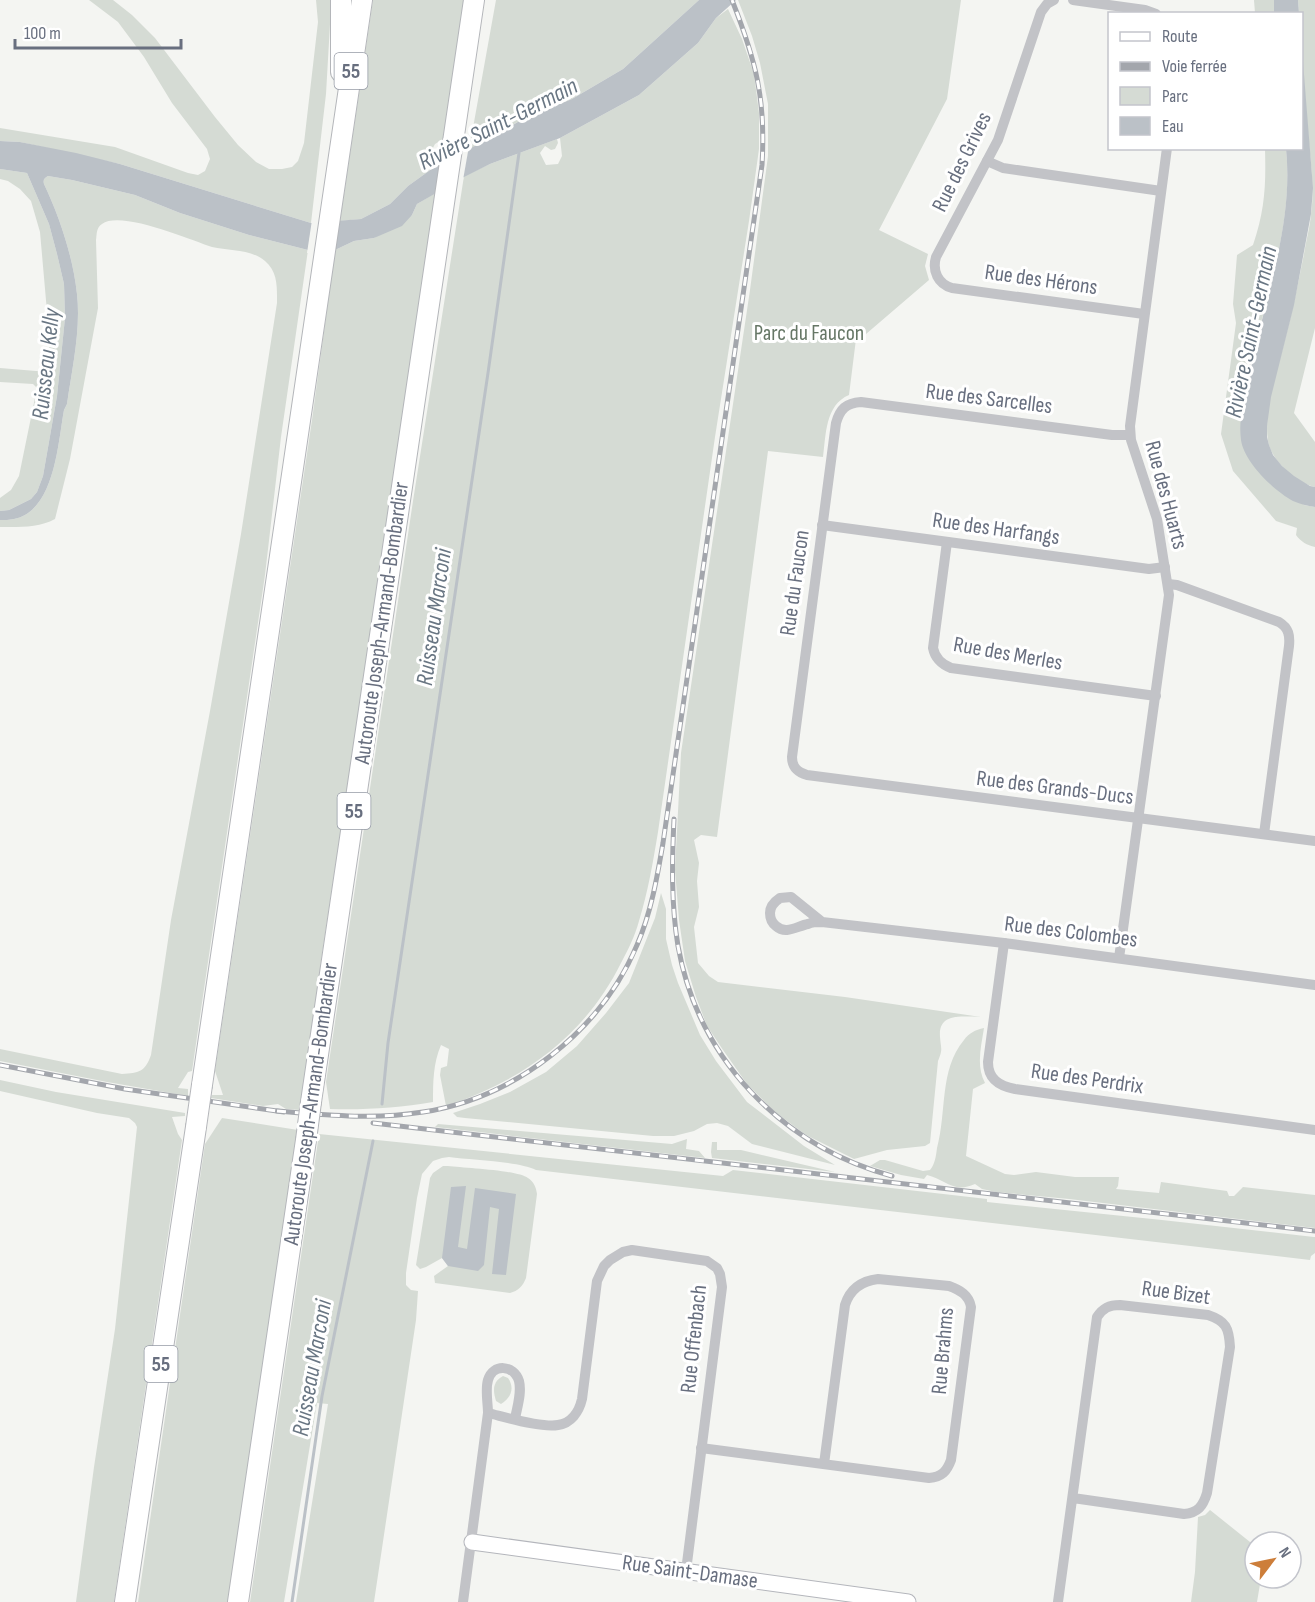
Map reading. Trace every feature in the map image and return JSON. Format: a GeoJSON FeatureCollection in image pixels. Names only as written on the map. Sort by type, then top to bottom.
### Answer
{"type":"FeatureCollection","features":[{"type":"Feature","properties":{"kind":"highway"},"geometry":{"type":"LineString","coordinates":[[340,142],[341,0]]}},
{"type":"Feature","properties":{"kind":"highway","name":"55"},"geometry":{"type":"LineString","coordinates":[[125,1602],[362,0]]}},
{"type":"Feature","properties":{"kind":"highway","name":"Autoroute Joseph-Armand-Bombardier"},"geometry":{"type":"LineString","coordinates":[[238,1602],[474,0]]}},
{"type":"Feature","properties":{"kind":"highway"},"geometry":{"type":"LineString","coordinates":[[466,55],[482,0]]}},
{"type":"Feature","properties":{"kind":"street","name":"Rue des Grives"},"geometry":{"type":"LineString","coordinates":[[937,277],[934,268],[936,257],[998,140],[1041,12],[1047,4],[1054,0]]}},
{"type":"Feature","properties":{"kind":"street"},"geometry":{"type":"LineString","coordinates":[[1073,0],[1151,12]]}},
{"type":"Feature","properties":{"kind":"street","name":"Rue des Huarts"},"geometry":{"type":"LineString","coordinates":[[1119,958],[1169,595],[1157,519],[1130,435],[1167,150]]}},
{"type":"Feature","properties":{"kind":"street"},"geometry":{"type":"LineString","coordinates":[[987,161],[1003,168],[1161,191]]}},
{"type":"Feature","properties":{"kind":"street","name":"Rue des Hérons"},"geometry":{"type":"LineString","coordinates":[[937,277],[943,284],[952,288],[1144,314]]}},
{"type":"Feature","properties":{"kind":"street","name":"Rue des Sarcelles"},"geometry":{"type":"LineString","coordinates":[[843,407],[861,402],[1112,435],[1130,435]]}},
{"type":"Feature","properties":{"kind":"street","name":"Rue du Faucon"},"geometry":{"type":"LineString","coordinates":[[794,766],[792,756],[822,525],[836,423],[843,407]]}},
{"type":"Feature","properties":{"kind":"street","name":"Rue des Harfangs"},"geometry":{"type":"LineString","coordinates":[[822,525],[1149,569],[1165,567]]}},
{"type":"Feature","properties":{"kind":"street","name":"Rue des Merles"},"geometry":{"type":"LineString","coordinates":[[947,542],[933,648],[936,657],[943,664],[951,668],[1156,696]]}},
{"type":"Feature","properties":{"kind":"street"},"geometry":{"type":"LineString","coordinates":[[1168,584],[1177,585],[1279,622],[1289,633],[1264,834]]}},
{"type":"Feature","properties":{"kind":"street","name":"Rue des Grands-Ducs"},"geometry":{"type":"LineString","coordinates":[[794,766],[797,771],[807,775],[1315,841]]}},
{"type":"Feature","properties":{"kind":"street","name":"Rue des Colombes"},"geometry":{"type":"LineString","coordinates":[[822,922],[791,897],[775,901],[770,912],[772,922],[780,929],[786,930],[822,922],[1004,943],[1315,985]]}},
{"type":"Feature","properties":{"kind":"street","name":"Rue des Perdrix"},"geometry":{"type":"LineString","coordinates":[[1004,943],[988,1062],[989,1073],[996,1082],[1008,1088],[1315,1130]]}},
{"type":"Feature","properties":{"kind":"street","name":"Rue Offenbach"},"geometry":{"type":"LineString","coordinates":[[488,1413],[554,1426],[566,1422],[576,1413],[582,1400],[597,1281],[604,1266],[610,1260],[623,1252],[632,1251],[700,1258],[717,1268],[722,1287],[686,1571]]}},
{"type":"Feature","properties":{"kind":"street","name":"Rue Brahms"},"geometry":{"type":"LineString","coordinates":[[702,1448],[929,1478],[944,1474],[951,1460],[971,1307],[970,1301],[958,1289],[949,1286],[878,1279],[869,1280],[853,1289],[845,1305],[824,1464]]}},
{"type":"Feature","properties":{"kind":"street","name":"Rue Bizet"},"geometry":{"type":"LineString","coordinates":[[1058,1602],[1096,1322],[1100,1312],[1107,1307],[1120,1305],[1208,1315],[1225,1324],[1230,1347],[1207,1493],[1199,1510],[1190,1514],[1177,1514],[1073,1498]]}},
{"type":"Feature","properties":{"kind":"street"},"geometry":{"type":"LineString","coordinates":[[463,1602],[488,1413],[487,1383],[491,1372],[497,1368],[506,1368],[516,1375],[519,1385],[515,1419]]}},
{"type":"Feature","properties":{"kind":"street","name":"Rue Saint-Damase"},"geometry":{"type":"LineString","coordinates":[[472,1542],[908,1602]]}},
{"type":"Feature","properties":{"kind":"green space"},"geometry":{"type":"Polygon","coordinates":[[[89,0],[113,0],[132,15],[155,38],[238,145],[256,162],[269,169],[282,169],[292,167],[298,161],[304,143],[318,22],[316,0],[333,0],[326,94],[311,223],[120,164],[20,142],[0,141],[0,128],[115,147],[188,173],[198,175],[205,171],[210,159],[207,149],[172,103],[144,57],[118,22],[89,0]]]}},
{"type":"Feature","properties":{"kind":"green space"},"geometry":{"type":"Polygon","coordinates":[[[373,0],[464,0],[445,138],[435,144],[427,159],[433,168],[408,186],[390,204],[361,219],[340,221],[373,0]]]}},
{"type":"Feature","properties":{"kind":"green space"},"geometry":{"type":"Polygon","coordinates":[[[496,0],[699,0],[623,69],[572,99],[523,119],[469,150],[496,0]]]}},
{"type":"Feature","properties":{"kind":"green space","name":"Parc du Faucon"},"geometry":{"type":"Polygon","coordinates":[[[738,0],[961,0],[947,99],[879,230],[928,254],[925,266],[929,280],[859,340],[856,339],[849,395],[835,406],[831,413],[826,430],[823,457],[768,451],[717,837],[701,835],[694,840],[699,863],[697,881],[699,907],[694,927],[698,963],[709,976],[718,982],[845,997],[981,1017],[953,1018],[943,1023],[940,1029],[941,1051],[930,1143],[925,1146],[887,1150],[854,1159],[806,1135],[775,1112],[747,1084],[707,1026],[685,961],[679,920],[675,870],[681,753],[768,156],[768,104],[760,63],[738,0]]]}},
{"type":"Feature","properties":{"kind":"green space"},"geometry":{"type":"Polygon","coordinates":[[[1254,0],[1274,0],[1274,12],[1255,12],[1254,0]]]}},
{"type":"Feature","properties":{"kind":"green space"},"geometry":{"type":"Polygon","coordinates":[[[1298,0],[1315,0],[1315,328],[1294,413],[1315,442],[1315,487],[1300,481],[1279,463],[1270,448],[1267,429],[1272,392],[1290,321],[1312,204],[1312,173],[1304,73],[1303,12],[1299,12],[1298,0]]]}},
{"type":"Feature","properties":{"kind":"green space"},"geometry":{"type":"Polygon","coordinates":[[[728,9],[742,39],[754,74],[759,113],[759,149],[658,832],[648,888],[635,932],[606,989],[589,1013],[570,1034],[525,1069],[474,1096],[446,1106],[440,1075],[441,1068],[447,1066],[449,1049],[441,1045],[433,1080],[433,1102],[382,1108],[330,1109],[326,1082],[464,176],[557,139],[555,149],[551,150],[545,146],[540,153],[546,165],[558,164],[562,156],[560,138],[639,95],[698,43],[716,18],[728,9]]]}},
{"type":"Feature","properties":{"kind":"green space"},"geometry":{"type":"Polygon","coordinates":[[[1265,150],[1286,150],[1287,198],[1284,222],[1251,363],[1241,427],[1304,505],[1315,507],[1315,547],[1304,543],[1296,535],[1297,528],[1276,521],[1233,471],[1221,434],[1236,323],[1233,304],[1237,255],[1253,245],[1264,197],[1265,150]]]}},
{"type":"Feature","properties":{"kind":"green space"},"geometry":{"type":"Polygon","coordinates":[[[0,169],[27,173],[49,224],[57,254],[64,284],[65,318],[57,396],[43,476],[37,492],[31,499],[9,510],[0,511],[0,498],[11,490],[19,476],[37,388],[33,384],[0,382],[0,368],[47,371],[50,367],[40,232],[31,201],[20,189],[0,179],[0,169]]]}},
{"type":"Feature","properties":{"kind":"green space"},"geometry":{"type":"Polygon","coordinates":[[[48,176],[135,195],[180,213],[249,235],[308,250],[281,437],[265,575],[192,1071],[188,1072],[178,1088],[188,1089],[188,1096],[0,1061],[0,1049],[122,1074],[141,1070],[151,1055],[171,920],[241,534],[277,303],[276,280],[269,265],[253,254],[212,247],[139,223],[111,221],[102,224],[97,231],[96,240],[98,308],[70,459],[55,519],[36,525],[0,527],[0,520],[14,519],[28,513],[38,503],[46,489],[52,474],[67,404],[75,349],[78,308],[75,280],[65,238],[44,184],[44,179],[48,176]]]}},
{"type":"Feature","properties":{"kind":"green space"},"geometry":{"type":"Polygon","coordinates":[[[437,192],[321,961],[307,1079],[300,1110],[286,1109],[278,1104],[263,1106],[211,1098],[212,1095],[223,1095],[215,1071],[312,420],[335,250],[354,241],[374,238],[412,215],[417,204],[437,192]]]}},
{"type":"Feature","properties":{"kind":"green space"},"geometry":{"type":"Polygon","coordinates":[[[661,893],[666,909],[666,939],[672,965],[700,1035],[716,1061],[747,1102],[804,1146],[835,1165],[752,1144],[728,1126],[717,1123],[707,1124],[694,1131],[674,1136],[653,1136],[465,1118],[457,1117],[453,1113],[510,1092],[546,1072],[577,1046],[629,983],[655,918],[661,893]]]}},
{"type":"Feature","properties":{"kind":"green space"},"geometry":{"type":"Polygon","coordinates":[[[984,1028],[980,1063],[985,1083],[973,1089],[966,1156],[1005,1174],[1036,1172],[1075,1177],[1119,1177],[1116,1189],[1159,1193],[1161,1182],[1227,1191],[1229,1196],[1234,1196],[1243,1187],[1315,1195],[1315,1228],[996,1192],[982,1189],[975,1184],[955,1187],[927,1175],[924,1179],[870,1166],[880,1160],[885,1160],[923,1171],[930,1170],[936,1157],[951,1064],[966,1038],[972,1032],[984,1028]]]}},
{"type":"Feature","properties":{"kind":"green space"},"geometry":{"type":"Polygon","coordinates":[[[0,1080],[56,1092],[185,1113],[185,1116],[172,1117],[182,1140],[114,1602],[76,1602],[115,1329],[137,1127],[129,1118],[0,1091],[0,1080]]]}},
{"type":"Feature","properties":{"kind":"green space"},"geometry":{"type":"Polygon","coordinates":[[[222,1118],[298,1130],[229,1602],[138,1602],[205,1144],[222,1118]]]}},
{"type":"Feature","properties":{"kind":"green space"},"geometry":{"type":"Polygon","coordinates":[[[438,1124],[672,1144],[687,1139],[686,1149],[699,1151],[705,1158],[435,1127],[438,1124]]]}},
{"type":"Feature","properties":{"kind":"green space"},"geometry":{"type":"Polygon","coordinates":[[[319,1134],[723,1176],[733,1170],[987,1199],[987,1202],[1315,1237],[1315,1253],[1310,1260],[536,1170],[494,1161],[442,1158],[433,1161],[422,1174],[417,1198],[406,1273],[406,1285],[411,1290],[418,1291],[416,1320],[374,1602],[296,1602],[328,1404],[317,1403],[284,1602],[250,1602],[319,1134]]]}},
{"type":"Feature","properties":{"kind":"green space"},"geometry":{"type":"Polygon","coordinates":[[[712,1142],[717,1142],[717,1150],[741,1150],[835,1172],[712,1158],[712,1142]]]}},
{"type":"Feature","properties":{"kind":"green space"},"geometry":{"type":"Polygon","coordinates":[[[443,1166],[513,1173],[532,1181],[537,1194],[526,1278],[522,1286],[515,1291],[510,1293],[435,1283],[434,1276],[448,1266],[442,1258],[420,1269],[416,1265],[430,1178],[443,1166]]]}},
{"type":"Feature","properties":{"kind":"green space"},"geometry":{"type":"Polygon","coordinates":[[[503,1376],[508,1378],[511,1389],[507,1399],[501,1404],[496,1401],[494,1390],[495,1384],[503,1376]]]}},
{"type":"Feature","properties":{"kind":"green space"},"geometry":{"type":"Polygon","coordinates":[[[1210,1510],[1243,1536],[1243,1590],[1259,1590],[1257,1602],[1191,1602],[1198,1517],[1210,1510]]]}},
{"type":"Feature","properties":{"kind":"water"},"geometry":{"type":"Polygon","coordinates":[[[699,0],[736,0],[716,18],[698,43],[639,95],[560,138],[490,164],[464,177],[417,204],[412,215],[402,226],[374,238],[354,241],[335,250],[308,250],[249,235],[180,213],[135,195],[48,176],[44,184],[65,238],[75,280],[78,321],[75,349],[67,404],[52,473],[46,489],[38,503],[28,513],[14,519],[0,520],[0,511],[9,510],[31,499],[37,492],[43,476],[57,396],[65,318],[64,284],[49,224],[27,173],[0,169],[0,141],[20,142],[120,164],[311,223],[361,219],[390,204],[408,186],[433,168],[523,119],[572,99],[623,69],[699,0]]]}},
{"type":"Feature","properties":{"kind":"water"},"geometry":{"type":"Polygon","coordinates":[[[1274,0],[1298,0],[1299,12],[1274,12],[1274,0]]]}},
{"type":"Feature","properties":{"kind":"water"},"geometry":{"type":"Polygon","coordinates":[[[1303,62],[1313,188],[1311,214],[1294,305],[1271,397],[1267,437],[1273,455],[1282,466],[1294,476],[1315,487],[1315,507],[1293,501],[1261,475],[1243,449],[1240,432],[1244,398],[1282,234],[1287,177],[1286,150],[1303,150],[1303,62]]]}},
{"type":"Feature","properties":{"kind":"water"},"geometry":{"type":"Polygon","coordinates":[[[466,1186],[458,1247],[467,1249],[475,1188],[516,1194],[506,1275],[492,1274],[499,1209],[490,1207],[484,1265],[478,1271],[448,1266],[442,1258],[451,1187],[466,1186]]]}},
{"type":"Feature","properties":{"kind":"pier"},"geometry":{"type":"Polygon","coordinates":[[[469,146],[463,180],[436,196],[441,161],[469,146]]]}},
{"type":"Feature","properties":{"kind":"pier"},"geometry":{"type":"Polygon","coordinates":[[[340,218],[335,253],[307,253],[312,220],[340,218]]]}},
{"type":"Feature","properties":{"kind":"waterway","name":"Ruisseau Marconi"},"geometry":{"type":"LineString","coordinates":[[382,1104],[388,1043],[519,153]]}},
{"type":"Feature","properties":{"kind":"waterway","name":"Ruisseau Marconi"},"geometry":{"type":"LineString","coordinates":[[292,1602],[322,1396],[373,1141]]}},
{"type":"Feature","properties":{"kind":"railway"},"geometry":{"type":"LineString","coordinates":[[277,1111],[386,1116],[423,1112],[457,1104],[490,1092],[522,1076],[551,1056],[578,1032],[621,976],[642,933],[650,908],[663,843],[762,165],[763,141],[758,81],[732,0]]}},
{"type":"Feature","properties":{"kind":"railway"},"geometry":{"type":"LineString","coordinates":[[674,819],[674,914],[678,946],[688,987],[704,1025],[725,1061],[751,1092],[781,1120],[815,1143],[852,1162],[892,1176]]}},
{"type":"Feature","properties":{"kind":"railway"},"geometry":{"type":"LineString","coordinates":[[0,1065],[125,1089],[284,1112]]}},
{"type":"Feature","properties":{"kind":"railway"},"geometry":{"type":"LineString","coordinates":[[373,1123],[1315,1231]]}},
{"type":"Feature","properties":{"kind":"water label","name":"Rivière Saint-Germain"},"geometry":{"type":"Point","coordinates":[498,124]}},
{"type":"Feature","properties":{"kind":"water label","name":"Rivière Saint-Germain"},"geometry":{"type":"Point","coordinates":[1251,332]}},
{"type":"Feature","properties":{"kind":"water label","name":"Ruisseau Kelly"},"geometry":{"type":"Point","coordinates":[46,364]}}]}
